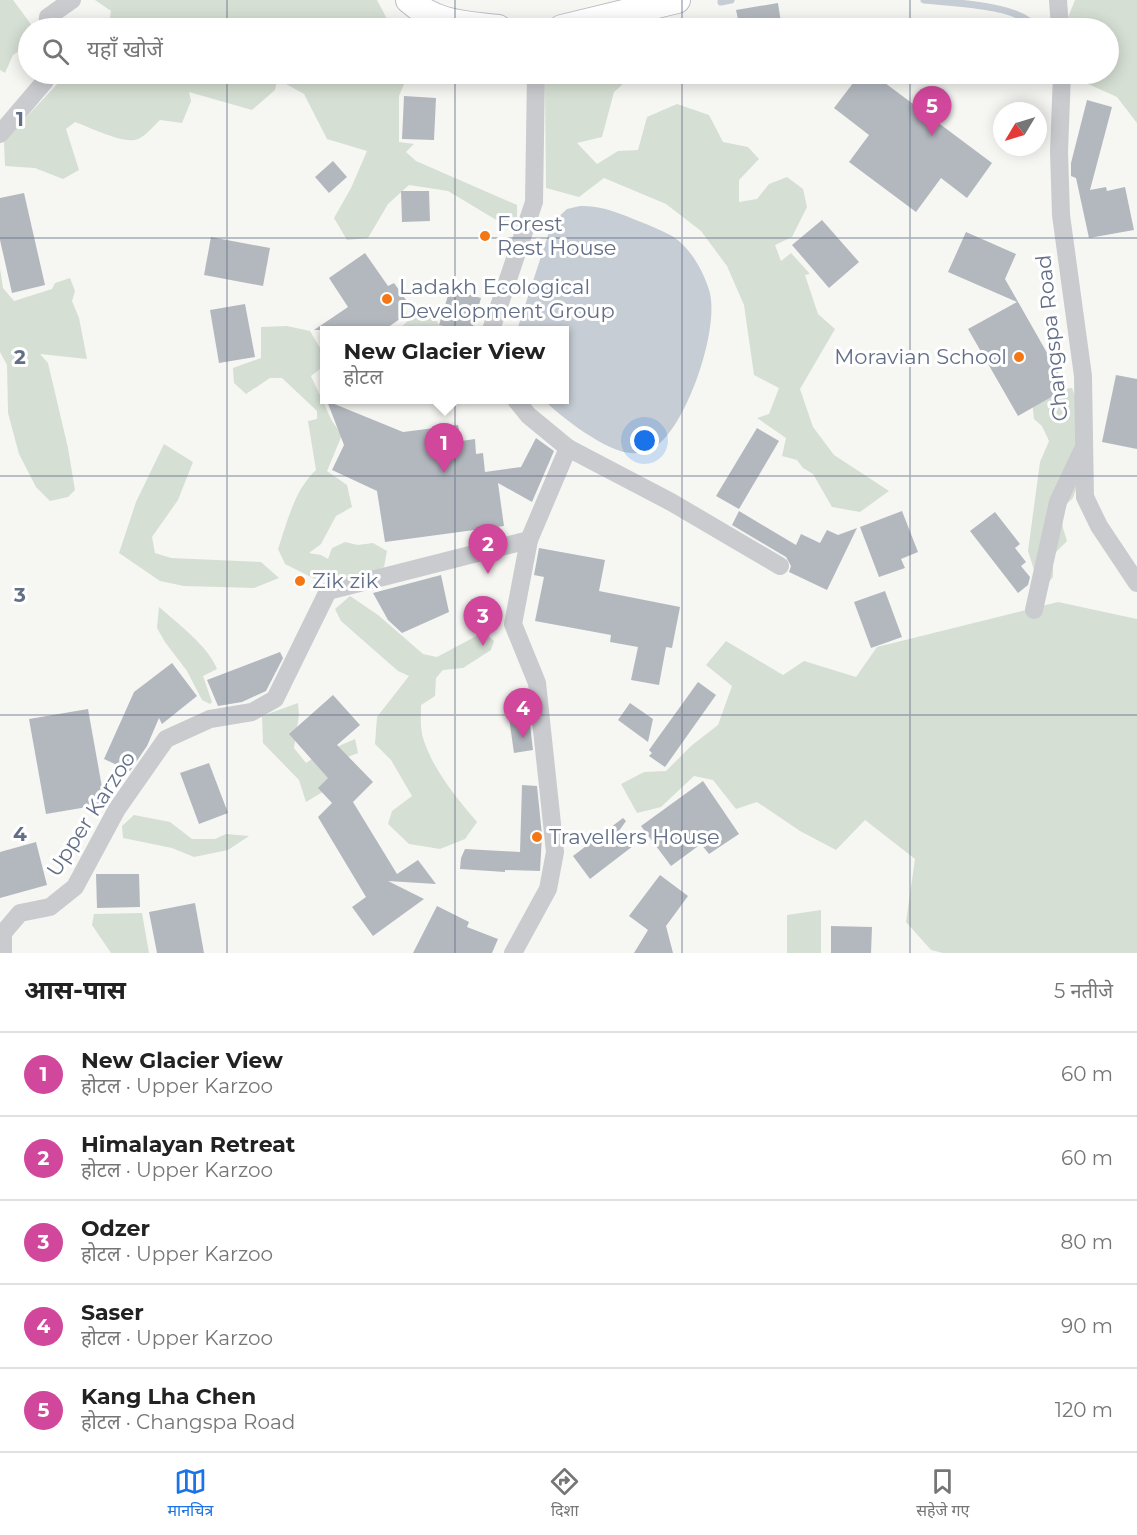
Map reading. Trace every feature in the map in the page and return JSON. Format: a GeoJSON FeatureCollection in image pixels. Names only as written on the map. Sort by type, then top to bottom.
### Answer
{"type":"FeatureCollection","features":[{"type":"Feature","properties":{"kind":"main road"},"geometry":{"type":"LineString","coordinates":[[409,0],[422,11],[438,18]]}},
{"type":"Feature","properties":{"kind":"main road"},"geometry":{"type":"LineString","coordinates":[[603,18],[677,0]]}},
{"type":"Feature","properties":{"kind":"street"},"geometry":{"type":"LineString","coordinates":[[48,18],[72,0]]}},
{"type":"Feature","properties":{"kind":"street"},"geometry":{"type":"LineString","coordinates":[[1058,0],[1059,18]]}},
{"type":"Feature","properties":{"kind":"street"},"geometry":{"type":"LineString","coordinates":[[0,134],[42,84]]}},
{"type":"Feature","properties":{"kind":"street"},"geometry":{"type":"LineString","coordinates":[[491,326],[534,202],[536,84]]}},
{"type":"Feature","properties":{"kind":"street","name":"Changspa Road"},"geometry":{"type":"LineString","coordinates":[[1062,84],[1059,152],[1061,215],[1083,375],[1085,498],[1099,526],[1137,584]]}},
{"type":"Feature","properties":{"kind":"street"},"geometry":{"type":"LineString","coordinates":[[520,404],[528,415],[568,448],[671,502],[780,566]]}},
{"type":"Feature","properties":{"kind":"street"},"geometry":{"type":"LineString","coordinates":[[1034,610],[1058,502],[1085,445]]}},
{"type":"Feature","properties":{"kind":"street"},"geometry":{"type":"LineString","coordinates":[[513,953],[548,889],[555,852],[537,683],[513,624],[529,540],[568,448]]}},
{"type":"Feature","properties":{"kind":"street","name":"Upper Karzoo"},"geometry":{"type":"LineString","coordinates":[[3,953],[3,933],[20,913],[50,907],[75,887],[117,809],[166,739],[210,719],[252,712],[275,699],[328,591],[529,540]]}},
{"type":"Feature","properties":{"kind":"shaded area"},"geometry":{"type":"Polygon","coordinates":[[[0,0],[13,0],[26,18],[18,18],[18,52],[13,55],[5,73],[0,70],[0,0]]]}},
{"type":"Feature","properties":{"kind":"shaded area"},"geometry":{"type":"Polygon","coordinates":[[[95,0],[377,0],[386,18],[110,18],[111,11],[95,0]]]}},
{"type":"Feature","properties":{"kind":"shaded area"},"geometry":{"type":"Polygon","coordinates":[[[1075,0],[1137,0],[1137,123],[1117,97],[1088,84],[1119,84],[1119,18],[1068,18],[1075,0]]]}},
{"type":"Feature","properties":{"kind":"shaded area"},"geometry":{"type":"Polygon","coordinates":[[[57,84],[276,84],[275,90],[252,110],[189,92],[191,101],[182,123],[160,120],[138,139],[116,138],[75,122],[66,129],[79,170],[63,179],[35,168],[5,166],[4,141],[57,84]]]}},
{"type":"Feature","properties":{"kind":"shaded area"},"geometry":{"type":"Polygon","coordinates":[[[286,84],[404,84],[399,96],[399,142],[414,144],[406,152],[416,161],[517,205],[517,218],[508,227],[448,191],[409,185],[388,204],[368,238],[347,240],[334,218],[351,188],[367,151],[327,139],[304,94],[286,84]]]}},
{"type":"Feature","properties":{"kind":"shaded area"},"geometry":{"type":"Polygon","coordinates":[[[545,85],[622,85],[614,92],[602,137],[577,143],[597,164],[618,151],[638,150],[647,117],[677,104],[709,115],[723,142],[748,147],[759,159],[739,180],[739,202],[757,199],[769,184],[787,177],[803,189],[807,207],[792,237],[775,245],[781,261],[791,253],[810,274],[805,275],[818,314],[835,329],[800,389],[813,427],[834,455],[889,491],[860,512],[832,507],[813,474],[803,468],[797,460],[782,456],[786,438],[757,418],[769,414],[779,388],[754,375],[744,305],[727,266],[701,231],[666,204],[604,178],[579,197],[546,188],[545,85]]]}},
{"type":"Feature","properties":{"kind":"shaded area"},"geometry":{"type":"Polygon","coordinates":[[[580,206],[604,209],[670,235],[683,245],[694,259],[709,290],[710,327],[706,350],[689,398],[666,437],[654,448],[644,452],[627,453],[614,449],[574,425],[548,404],[569,404],[569,326],[518,326],[552,223],[567,209],[580,206]]]}},
{"type":"Feature","properties":{"kind":"shaded area"},"geometry":{"type":"Polygon","coordinates":[[[0,268],[3,288],[14,301],[52,289],[55,283],[70,278],[75,291],[72,301],[79,318],[87,359],[40,354],[48,363],[68,448],[75,490],[68,497],[50,501],[36,487],[19,454],[8,413],[7,365],[0,352],[0,268]]]}},
{"type":"Feature","properties":{"kind":"shaded area"},"geometry":{"type":"Polygon","coordinates":[[[427,304],[441,326],[402,326],[427,304]]]}},
{"type":"Feature","properties":{"kind":"shaded area"},"geometry":{"type":"Polygon","coordinates":[[[287,326],[310,331],[320,348],[320,369],[311,376],[320,395],[320,404],[324,404],[342,435],[327,471],[347,485],[352,507],[336,516],[321,544],[309,553],[328,559],[332,548],[345,542],[358,545],[373,543],[387,551],[384,567],[371,573],[319,581],[285,564],[278,549],[288,517],[302,487],[316,470],[308,421],[317,419],[317,411],[282,378],[270,378],[246,394],[234,383],[233,368],[261,358],[261,327],[287,326]]]}},
{"type":"Feature","properties":{"kind":"shaded area"},"geometry":{"type":"Polygon","coordinates":[[[1072,388],[1081,412],[1083,469],[1073,498],[1061,509],[1067,541],[1053,555],[1053,577],[1048,583],[1035,573],[1028,551],[1040,462],[1049,441],[1042,426],[1034,419],[1032,401],[1061,389],[1072,388]]]}},
{"type":"Feature","properties":{"kind":"shaded area"},"geometry":{"type":"Polygon","coordinates":[[[164,444],[193,462],[178,500],[152,537],[155,553],[171,558],[261,562],[279,578],[254,588],[184,586],[160,581],[119,553],[136,502],[164,444]]]}},
{"type":"Feature","properties":{"kind":"shaded area"},"geometry":{"type":"Polygon","coordinates":[[[350,596],[378,615],[423,654],[437,657],[484,632],[494,641],[491,650],[463,668],[443,670],[436,678],[435,696],[421,705],[422,734],[427,750],[453,793],[477,822],[465,839],[440,849],[409,844],[388,824],[392,811],[412,796],[391,760],[375,744],[377,717],[409,676],[398,671],[341,621],[335,609],[350,596]]]}},
{"type":"Feature","properties":{"kind":"shaded area"},"geometry":{"type":"Polygon","coordinates":[[[1058,602],[1137,619],[1137,953],[943,953],[931,950],[906,922],[915,859],[865,820],[836,850],[800,831],[757,802],[736,809],[713,780],[694,776],[661,807],[637,813],[621,784],[644,772],[666,771],[691,746],[718,725],[732,686],[706,665],[726,641],[783,675],[804,661],[856,677],[877,647],[1058,602]]]}},
{"type":"Feature","properties":{"kind":"shaded area"},"geometry":{"type":"Polygon","coordinates":[[[159,607],[192,636],[213,661],[217,669],[203,676],[212,702],[210,704],[202,700],[187,671],[157,628],[159,607]]]}},
{"type":"Feature","properties":{"kind":"shaded area"},"geometry":{"type":"Polygon","coordinates":[[[298,703],[299,715],[294,748],[306,763],[318,755],[355,739],[358,753],[332,763],[334,785],[306,802],[299,780],[263,743],[262,716],[298,703]]]}},
{"type":"Feature","properties":{"kind":"shaded area"},"geometry":{"type":"Polygon","coordinates":[[[134,815],[170,822],[192,839],[215,839],[226,834],[249,836],[228,850],[194,857],[172,848],[123,838],[122,826],[134,815]]]}},
{"type":"Feature","properties":{"kind":"shaded area"},"geometry":{"type":"Polygon","coordinates":[[[821,910],[821,953],[787,953],[787,915],[821,910]]]}},
{"type":"Feature","properties":{"kind":"shaded area"},"geometry":{"type":"Polygon","coordinates":[[[142,913],[149,953],[111,953],[92,925],[94,914],[142,913]]]}},
{"type":"Feature","properties":{"kind":"building"},"geometry":{"type":"Polygon","coordinates":[[[778,3],[780,18],[738,18],[736,10],[778,3]]]}},
{"type":"Feature","properties":{"kind":"building"},"geometry":{"type":"Polygon","coordinates":[[[852,84],[886,84],[992,163],[967,198],[941,178],[916,212],[849,162],[869,135],[834,108],[852,84]]]}},
{"type":"Feature","properties":{"kind":"building"},"geometry":{"type":"Polygon","coordinates":[[[404,96],[436,98],[434,140],[402,139],[404,96]]]}},
{"type":"Feature","properties":{"kind":"building"},"geometry":{"type":"Polygon","coordinates":[[[1087,100],[1112,107],[1090,190],[1106,187],[1107,191],[1125,187],[1134,230],[1089,238],[1076,178],[1071,176],[1071,163],[1087,100]]]}},
{"type":"Feature","properties":{"kind":"building"},"geometry":{"type":"Polygon","coordinates":[[[333,161],[347,177],[329,193],[315,177],[333,161]]]}},
{"type":"Feature","properties":{"kind":"building"},"geometry":{"type":"Polygon","coordinates":[[[401,191],[429,191],[430,221],[402,222],[401,191]]]}},
{"type":"Feature","properties":{"kind":"building"},"geometry":{"type":"Polygon","coordinates":[[[24,193],[45,285],[12,293],[0,240],[0,198],[24,193]]]}},
{"type":"Feature","properties":{"kind":"building"},"geometry":{"type":"Polygon","coordinates":[[[822,220],[859,262],[829,288],[792,245],[822,220]]]}},
{"type":"Feature","properties":{"kind":"building"},"geometry":{"type":"Polygon","coordinates":[[[966,232],[1016,254],[1005,279],[1067,388],[1018,416],[968,329],[1017,302],[948,272],[966,232]]]}},
{"type":"Feature","properties":{"kind":"building"},"geometry":{"type":"Polygon","coordinates":[[[211,237],[270,248],[263,286],[204,275],[211,237]]]}},
{"type":"Feature","properties":{"kind":"building"},"geometry":{"type":"Polygon","coordinates":[[[365,253],[388,286],[394,283],[406,300],[400,304],[407,314],[390,326],[320,326],[320,330],[314,330],[348,307],[329,278],[365,253]]]}},
{"type":"Feature","properties":{"kind":"building"},"geometry":{"type":"Polygon","coordinates":[[[450,289],[481,298],[473,326],[439,325],[450,289]]]}},
{"type":"Feature","properties":{"kind":"building"},"geometry":{"type":"Polygon","coordinates":[[[245,304],[255,357],[219,363],[210,310],[245,304]]]}},
{"type":"Feature","properties":{"kind":"building"},"geometry":{"type":"Polygon","coordinates":[[[1116,375],[1137,379],[1137,449],[1102,442],[1116,375]]]}},
{"type":"Feature","properties":{"kind":"building"},"geometry":{"type":"Polygon","coordinates":[[[328,404],[334,404],[403,432],[458,425],[461,441],[475,439],[476,454],[483,453],[485,472],[521,467],[536,438],[554,451],[532,502],[498,483],[504,526],[385,542],[377,491],[332,470],[344,445],[328,404]]]}},
{"type":"Feature","properties":{"kind":"building"},"geometry":{"type":"Polygon","coordinates":[[[757,428],[779,441],[739,509],[716,496],[757,428]]]}},
{"type":"Feature","properties":{"kind":"building"},"geometry":{"type":"Polygon","coordinates":[[[739,511],[796,545],[801,534],[820,543],[827,530],[838,535],[857,528],[827,590],[789,572],[791,566],[786,557],[732,525],[739,511]]]}},
{"type":"Feature","properties":{"kind":"building"},"geometry":{"type":"Polygon","coordinates":[[[902,511],[918,552],[901,559],[905,568],[879,577],[860,527],[902,511]]]}},
{"type":"Feature","properties":{"kind":"building"},"geometry":{"type":"Polygon","coordinates":[[[995,512],[1020,544],[1015,548],[1026,562],[1021,566],[1030,577],[1028,585],[1018,593],[970,531],[995,512]]]}},
{"type":"Feature","properties":{"kind":"building"},"geometry":{"type":"Polygon","coordinates":[[[539,548],[605,560],[599,591],[680,607],[672,648],[666,647],[659,685],[631,680],[638,647],[610,642],[611,635],[535,621],[544,577],[534,575],[539,548]]]}},
{"type":"Feature","properties":{"kind":"building"},"geometry":{"type":"Polygon","coordinates":[[[441,575],[449,612],[402,633],[388,620],[373,593],[441,575]]]}},
{"type":"Feature","properties":{"kind":"building"},"geometry":{"type":"Polygon","coordinates":[[[885,591],[902,637],[871,648],[854,602],[885,591]]]}},
{"type":"Feature","properties":{"kind":"building"},"geometry":{"type":"Polygon","coordinates":[[[280,652],[283,658],[266,691],[242,702],[218,706],[207,680],[280,652]]]}},
{"type":"Feature","properties":{"kind":"building"},"geometry":{"type":"Polygon","coordinates":[[[172,663],[197,696],[162,724],[159,718],[147,746],[130,771],[104,759],[134,692],[172,663]]]}},
{"type":"Feature","properties":{"kind":"building"},"geometry":{"type":"Polygon","coordinates":[[[698,682],[716,695],[665,767],[649,756],[652,753],[649,750],[698,682]]]}},
{"type":"Feature","properties":{"kind":"building"},"geometry":{"type":"Polygon","coordinates":[[[333,695],[360,725],[337,745],[373,782],[353,802],[397,874],[418,860],[436,884],[388,881],[424,899],[373,936],[352,907],[366,897],[318,817],[332,803],[318,788],[328,778],[289,734],[333,695]]]}},
{"type":"Feature","properties":{"kind":"building"},"geometry":{"type":"Polygon","coordinates":[[[630,703],[653,719],[648,742],[618,720],[630,703]]]}},
{"type":"Feature","properties":{"kind":"building"},"geometry":{"type":"Polygon","coordinates":[[[528,708],[533,750],[514,753],[508,711],[528,708]]]}},
{"type":"Feature","properties":{"kind":"building"},"geometry":{"type":"Polygon","coordinates":[[[88,709],[105,804],[46,814],[29,719],[88,709]]]}},
{"type":"Feature","properties":{"kind":"building"},"geometry":{"type":"Polygon","coordinates":[[[209,763],[228,813],[199,824],[180,773],[209,763]]]}},
{"type":"Feature","properties":{"kind":"building"},"geometry":{"type":"Polygon","coordinates":[[[703,781],[739,834],[709,854],[701,844],[671,866],[641,826],[703,781]]]}},
{"type":"Feature","properties":{"kind":"building"},"geometry":{"type":"Polygon","coordinates":[[[522,785],[537,786],[542,835],[540,871],[505,870],[505,872],[460,869],[465,849],[520,852],[522,785]]]}},
{"type":"Feature","properties":{"kind":"building"},"geometry":{"type":"Polygon","coordinates":[[[623,818],[626,821],[609,845],[624,835],[633,846],[590,879],[573,856],[623,818]]]}},
{"type":"Feature","properties":{"kind":"building"},"geometry":{"type":"Polygon","coordinates":[[[36,842],[47,885],[0,898],[0,852],[36,842]]]}},
{"type":"Feature","properties":{"kind":"building"},"geometry":{"type":"Polygon","coordinates":[[[96,874],[139,874],[140,907],[97,908],[96,874]]]}},
{"type":"Feature","properties":{"kind":"building"},"geometry":{"type":"Polygon","coordinates":[[[660,875],[688,896],[666,926],[673,953],[634,953],[648,930],[629,916],[660,875]]]}},
{"type":"Feature","properties":{"kind":"building"},"geometry":{"type":"Polygon","coordinates":[[[195,903],[204,953],[157,953],[149,912],[195,903]]]}},
{"type":"Feature","properties":{"kind":"building"},"geometry":{"type":"Polygon","coordinates":[[[437,906],[469,922],[467,927],[498,939],[492,953],[413,953],[437,906]]]}},
{"type":"Feature","properties":{"kind":"building"},"geometry":{"type":"Polygon","coordinates":[[[831,926],[872,927],[871,953],[831,953],[831,926]]]}},
{"type":"Feature","properties":{"kind":"waterway"},"geometry":{"type":"LineString","coordinates":[[721,2],[731,0]]}},
{"type":"Feature","properties":{"kind":"waterway"},"geometry":{"type":"LineString","coordinates":[[924,0],[984,6],[1000,9],[1023,18]]}},
{"type":"Feature","properties":{"kind":"place","name":"Kang Lha Chen"},"geometry":{"type":"Point","coordinates":[932,136]}},
{"type":"Feature","properties":{"kind":"place","name":"Forest Rest House"},"geometry":{"type":"Point","coordinates":[485,236]}},
{"type":"Feature","properties":{"kind":"place","name":"Ladakh Ecological Development Group"},"geometry":{"type":"Point","coordinates":[387,299]}},
{"type":"Feature","properties":{"kind":"place","name":"Moravian School"},"geometry":{"type":"Point","coordinates":[1019,357]}},
{"type":"Feature","properties":{"kind":"place","name":"New Glacier View"},"geometry":{"type":"Point","coordinates":[444,473]}},
{"type":"Feature","properties":{"kind":"place","name":"Himalayan Retreat"},"geometry":{"type":"Point","coordinates":[488,574]}},
{"type":"Feature","properties":{"kind":"place","name":"Zik zik"},"geometry":{"type":"Point","coordinates":[300,581]}},
{"type":"Feature","properties":{"kind":"place","name":"Odzer"},"geometry":{"type":"Point","coordinates":[483,646]}},
{"type":"Feature","properties":{"kind":"place","name":"Saser"},"geometry":{"type":"Point","coordinates":[523,738]}},
{"type":"Feature","properties":{"kind":"place","name":"Travellers House"},"geometry":{"type":"Point","coordinates":[537,837]}}]}
